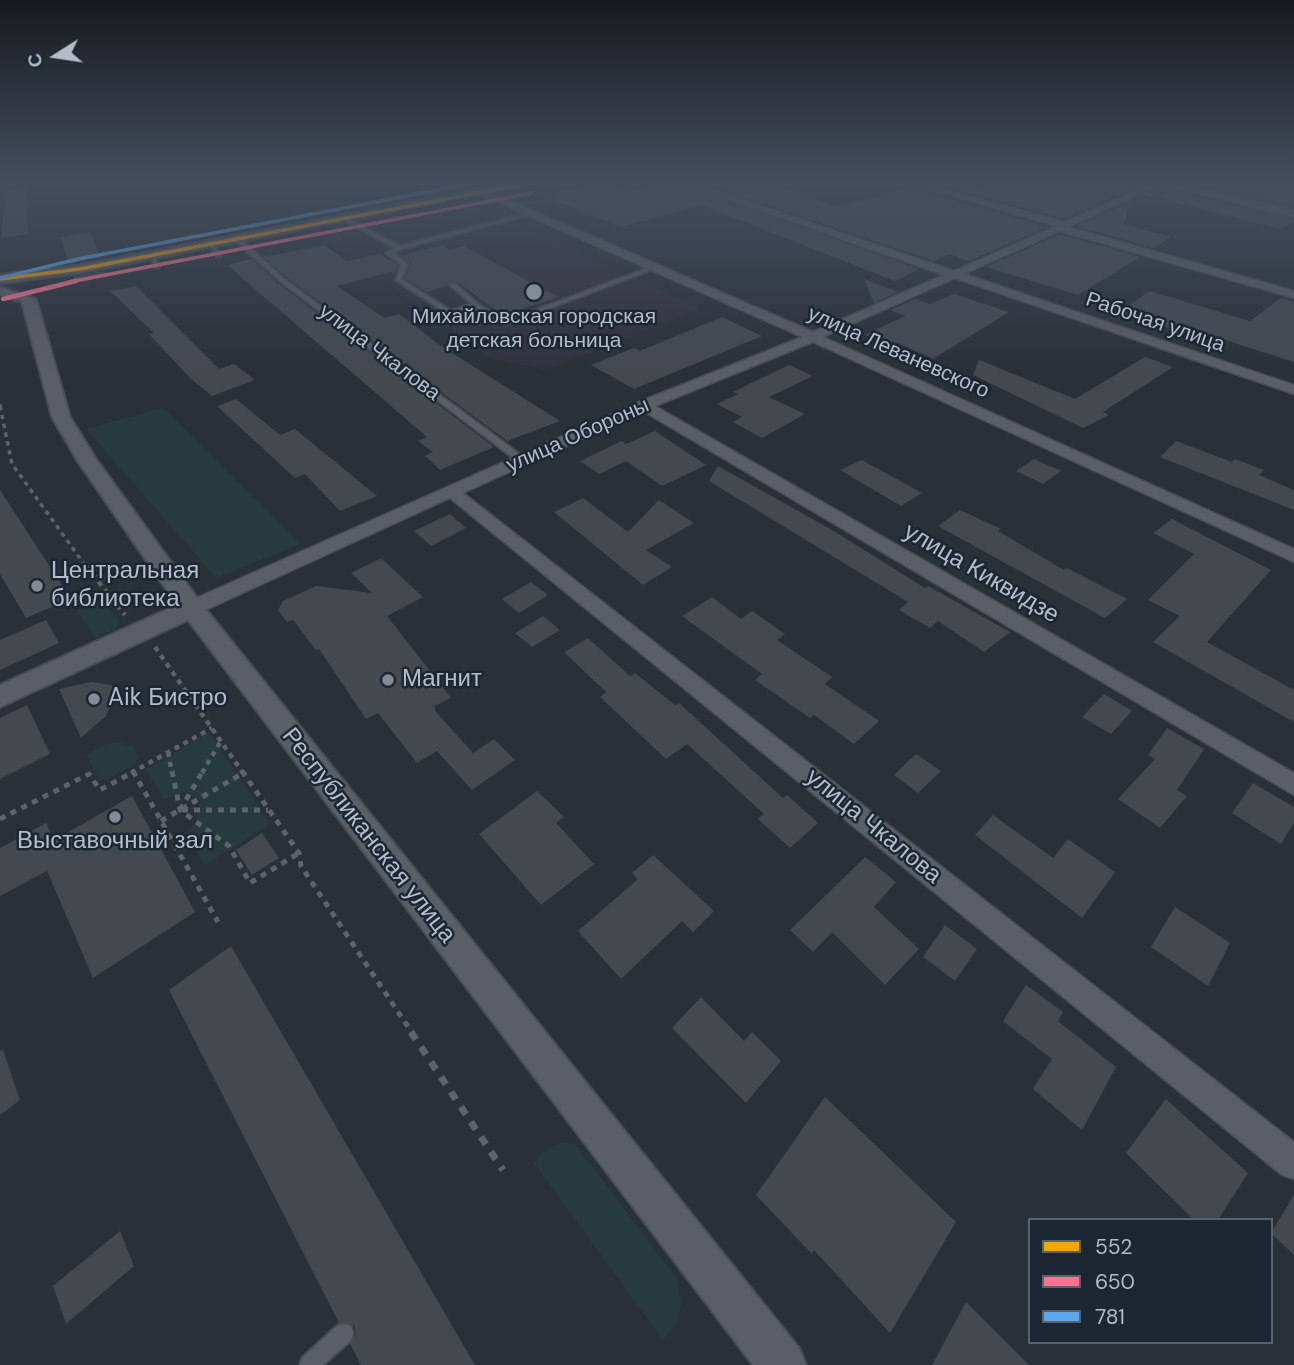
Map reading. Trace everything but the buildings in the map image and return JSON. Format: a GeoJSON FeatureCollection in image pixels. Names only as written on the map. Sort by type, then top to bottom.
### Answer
{"type":"FeatureCollection","features":[{"type":"Feature","properties":{"kind":"street"},"geometry":{"type":"LineString","coordinates":[[0,279],[154,261],[222,247]]}},
{"type":"Feature","properties":{"kind":"street","name":"улица Леваневского"},"geometry":{"type":"LineString","coordinates":[[604,247],[813,337],[1294,556]]}},
{"type":"Feature","properties":{"kind":"street","name":"Рабочая улица"},"geometry":{"type":"LineString","coordinates":[[873,247],[1294,390]]}},
{"type":"Feature","properties":{"kind":"street","name":"улица Обороны"},"geometry":{"type":"LineString","coordinates":[[0,697],[644,405],[813,337],[1017,247]]}},
{"type":"Feature","properties":{"kind":"street"},"geometry":{"type":"LineString","coordinates":[[1132,247],[1294,295]]}},
{"type":"Feature","properties":{"kind":"street"},"geometry":{"type":"LineString","coordinates":[[0,290],[80,269]]}},
{"type":"Feature","properties":{"kind":"street"},"geometry":{"type":"LineString","coordinates":[[0,290],[29,299],[37,289],[80,269]]}},
{"type":"Feature","properties":{"kind":"street","name":"Республиканская улица"},"geometry":{"type":"LineString","coordinates":[[29,299],[61,417],[86,460],[192,608],[782,1365]]}},
{"type":"Feature","properties":{"kind":"street","name":"улица Киквидзе"},"geometry":{"type":"LineString","coordinates":[[644,405],[1294,785]]}},
{"type":"Feature","properties":{"kind":"street","name":"улица Чкалова"},"geometry":{"type":"LineString","coordinates":[[452,492],[1294,1163]]}},
{"type":"Feature","properties":{"kind":"lane","name":"улица Чкалова"},"geometry":{"type":"LineString","coordinates":[[245,247],[282,280],[523,461]]}},
{"type":"Feature","properties":{"kind":"lane"},"geometry":{"type":"LineString","coordinates":[[404,247],[389,253],[405,264],[398,279],[450,313],[476,305]]}},
{"type":"Feature","properties":{"kind":"lane"},"geometry":{"type":"LineString","coordinates":[[453,285],[476,305],[505,323],[653,268]]}},
{"type":"Feature","properties":{"kind":"lane"},"geometry":{"type":"LineString","coordinates":[[309,1365],[344,1333]]}},
{"type":"Feature","properties":{"kind":"path"},"geometry":{"type":"LineString","coordinates":[[0,404],[12,464],[104,592],[156,648],[299,853],[301,866],[503,1170]]}},
{"type":"Feature","properties":{"kind":"path"},"geometry":{"type":"LineString","coordinates":[[0,819],[89,774],[100,790],[212,728]]}},
{"type":"Feature","properties":{"kind":"path"},"geometry":{"type":"LineString","coordinates":[[180,810],[221,741]]}},
{"type":"Feature","properties":{"kind":"path"},"geometry":{"type":"LineString","coordinates":[[168,752],[180,810],[229,846],[250,884],[299,853]]}},
{"type":"Feature","properties":{"kind":"path"},"geometry":{"type":"LineString","coordinates":[[134,771],[218,922]]}},
{"type":"Feature","properties":{"kind":"path"},"geometry":{"type":"LineString","coordinates":[[161,821],[243,773]]}},
{"type":"Feature","properties":{"kind":"path"},"geometry":{"type":"LineString","coordinates":[[180,810],[268,810]]}},
{"type":"Feature","properties":{"kind":"shaded area","name":"Михайловская городская детская больница"},"geometry":{"type":"Polygon","coordinates":[[[336,247],[567,247],[701,308],[547,370],[491,358],[336,247]]]}},
{"type":"Feature","properties":{"kind":"green space"},"geometry":{"type":"Polygon","coordinates":[[[163,408],[301,544],[216,578],[86,429],[163,408]]]}},
{"type":"Feature","properties":{"kind":"green space"},"geometry":{"type":"Polygon","coordinates":[[[103,602],[119,621],[116,629],[95,638],[77,611],[103,602]]]}},
{"type":"Feature","properties":{"kind":"green space"},"geometry":{"type":"Polygon","coordinates":[[[209,732],[270,824],[205,865],[185,833],[195,823],[201,800],[187,791],[164,799],[146,770],[209,732]]]}},
{"type":"Feature","properties":{"kind":"green space"},"geometry":{"type":"Polygon","coordinates":[[[119,742],[133,747],[138,757],[135,764],[106,780],[100,780],[86,755],[106,744],[119,742]]]}},
{"type":"Feature","properties":{"kind":"green space"},"geometry":{"type":"Polygon","coordinates":[[[561,1142],[575,1144],[677,1278],[681,1305],[677,1323],[663,1340],[534,1163],[543,1152],[561,1142]]]}},
{"type":"Feature","properties":{"kind":"transit line","name":"781"},"geometry":{"type":"LineString","coordinates":[[0,278],[142,247]]}},
{"type":"Feature","properties":{"kind":"transit line","name":"552"},"geometry":{"type":"LineString","coordinates":[[0,279],[80,269],[197,247]]}},
{"type":"Feature","properties":{"kind":"transit line","name":"650"},"geometry":{"type":"LineString","coordinates":[[3,299],[82,279],[251,247]]}},
{"type":"Feature","properties":{"kind":"place","name":"Михайловская городская детская больница"},"geometry":{"type":"Point","coordinates":[534,292]}},
{"type":"Feature","properties":{"kind":"place","name":"Центральная библиотека"},"geometry":{"type":"Point","coordinates":[37,586]}},
{"type":"Feature","properties":{"kind":"place","name":"Магнит"},"geometry":{"type":"Point","coordinates":[388,680]}},
{"type":"Feature","properties":{"kind":"place","name":"Aik Бистро"},"geometry":{"type":"Point","coordinates":[94,699]}},
{"type":"Feature","properties":{"kind":"place","name":"Выставочный зал"},"geometry":{"type":"Point","coordinates":[115,817]}}]}
